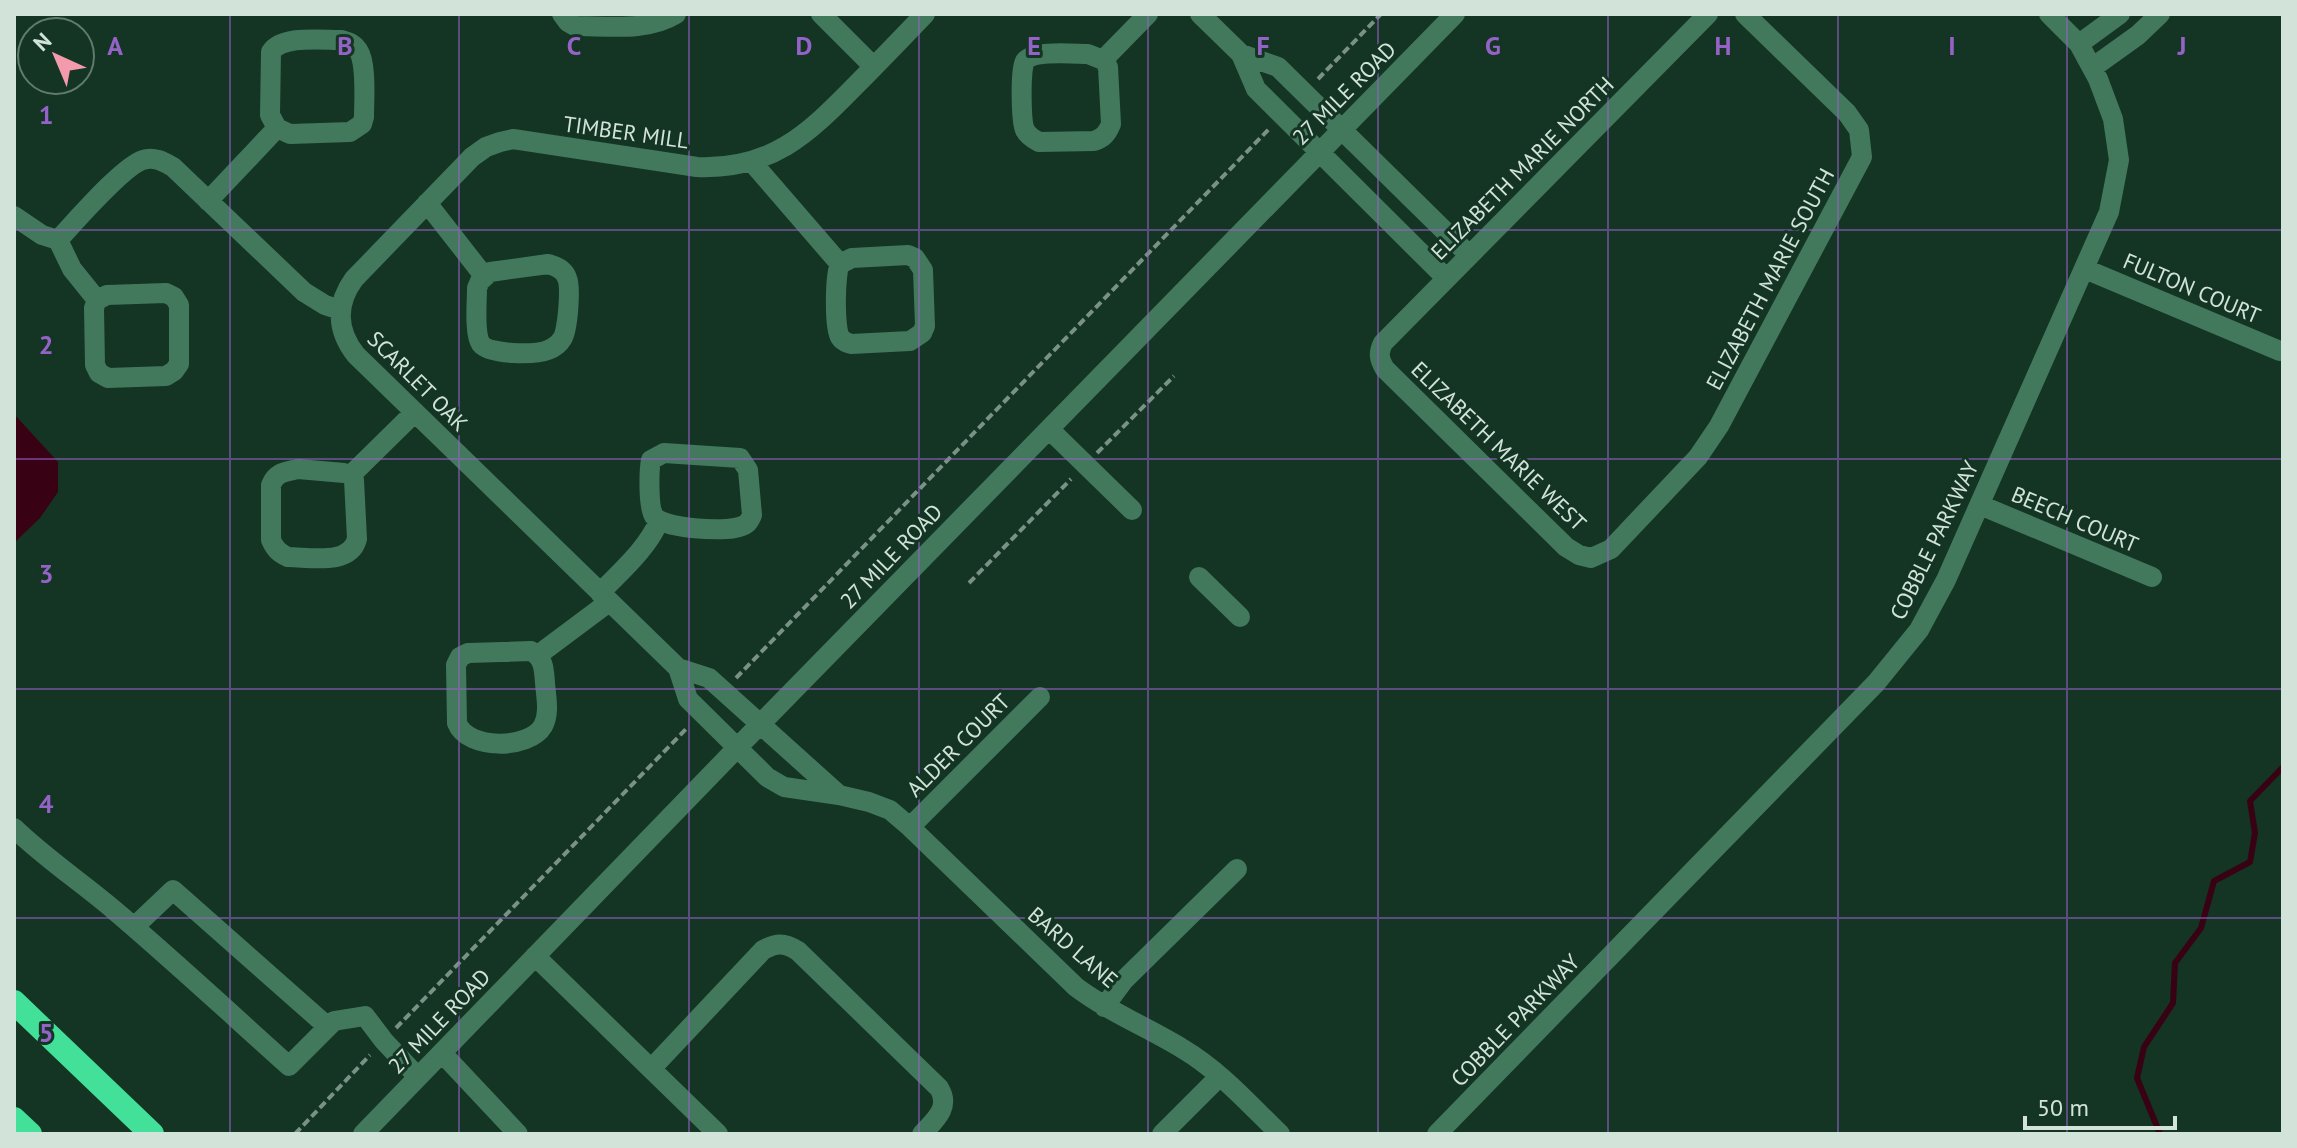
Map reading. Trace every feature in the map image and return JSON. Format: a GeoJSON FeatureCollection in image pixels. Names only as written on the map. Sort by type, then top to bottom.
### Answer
{"type":"FeatureCollection","features":[{"type":"Feature","properties":{"kind":"highway"},"geometry":{"type":"LineString","coordinates":[[14,1002],[152,1134]]}},
{"type":"Feature","properties":{"kind":"highway"},"geometry":{"type":"LineString","coordinates":[[14,1119],[30,1134]]}},
{"type":"Feature","properties":{"kind":"street"},"geometry":{"type":"LineString","coordinates":[[562,14],[575,26],[644,25],[659,23],[676,14]]}},
{"type":"Feature","properties":{"kind":"street"},"geometry":{"type":"LineString","coordinates":[[821,14],[874,67]]}},
{"type":"Feature","properties":{"kind":"street","name":"TIMBER MILL"},"geometry":{"type":"LineString","coordinates":[[340,310],[346,290],[354,279],[472,157],[486,147],[513,139],[697,167],[751,161],[780,150],[807,133],[925,14]]}},
{"type":"Feature","properties":{"kind":"street"},"geometry":{"type":"LineString","coordinates":[[1103,60],[1148,14]]}},
{"type":"Feature","properties":{"kind":"street"},"geometry":{"type":"LineString","coordinates":[[1200,14],[1241,54],[1256,89],[1446,278]]}},
{"type":"Feature","properties":{"kind":"street","name":"27 MILE ROAD"},"geometry":{"type":"LineString","coordinates":[[363,1134],[1455,14]]}},
{"type":"Feature","properties":{"kind":"street","name":"ELIZABETH MARIE NORTH"},"geometry":{"type":"LineString","coordinates":[[1380,360],[1383,343],[1708,14]]}},
{"type":"Feature","properties":{"kind":"street","name":"ELIZABETH MARIE SOUTH"},"geometry":{"type":"LineString","coordinates":[[1591,558],[1611,549],[1705,447],[1862,157],[1859,130],[1847,113],[1745,14]]}},
{"type":"Feature","properties":{"kind":"street","name":"COBBLE PARKWAY"},"geometry":{"type":"LineString","coordinates":[[1437,1134],[1876,683],[1919,630],[1946,580],[2109,212],[2119,160],[2113,119],[2079,44],[2049,14]]}},
{"type":"Feature","properties":{"kind":"street"},"geometry":{"type":"LineString","coordinates":[[2079,44],[2120,14]]}},
{"type":"Feature","properties":{"kind":"street"},"geometry":{"type":"LineString","coordinates":[[2092,68],[2123,47],[2160,14]]}},
{"type":"Feature","properties":{"kind":"street"},"geometry":{"type":"LineString","coordinates":[[342,40],[358,49],[362,59],[362,124],[350,132],[290,134],[277,128],[270,115],[271,52],[276,45],[285,41],[342,40]]}},
{"type":"Feature","properties":{"kind":"street"},"geometry":{"type":"LineString","coordinates":[[1088,54],[1103,60],[1110,77],[1111,124],[1101,139],[1039,142],[1027,134],[1023,128],[1021,70],[1026,60],[1036,55],[1088,54]]}},
{"type":"Feature","properties":{"kind":"street"},"geometry":{"type":"LineString","coordinates":[[1241,54],[1278,67],[1469,255]]}},
{"type":"Feature","properties":{"kind":"street"},"geometry":{"type":"LineString","coordinates":[[208,201],[277,128]]}},
{"type":"Feature","properties":{"kind":"street"},"geometry":{"type":"LineString","coordinates":[[58,240],[124,171],[153,158],[173,167],[304,292],[340,310]]}},
{"type":"Feature","properties":{"kind":"street"},"geometry":{"type":"LineString","coordinates":[[751,161],[840,264]]}},
{"type":"Feature","properties":{"kind":"street"},"geometry":{"type":"LineString","coordinates":[[427,203],[484,276]]}},
{"type":"Feature","properties":{"kind":"street"},"geometry":{"type":"LineString","coordinates":[[14,216],[42,235],[58,240],[72,269],[97,300]]}},
{"type":"Feature","properties":{"kind":"street"},"geometry":{"type":"LineString","coordinates":[[908,255],[915,258],[923,270],[925,326],[922,333],[910,341],[845,342],[837,330],[836,274],[840,264],[852,258],[908,255]]}},
{"type":"Feature","properties":{"kind":"street"},"geometry":{"type":"LineString","coordinates":[[548,264],[563,270],[569,285],[566,331],[562,340],[546,351],[502,352],[484,347],[478,335],[477,288],[484,276],[490,272],[548,264]]}},
{"type":"Feature","properties":{"kind":"street","name":"FULTON COURT"},"geometry":{"type":"LineString","coordinates":[[2085,269],[2280,351]]}},
{"type":"Feature","properties":{"kind":"street"},"geometry":{"type":"LineString","coordinates":[[166,293],[174,297],[179,305],[179,364],[174,371],[166,376],[108,378],[99,373],[95,365],[94,308],[97,300],[107,295],[166,293]]}},
{"type":"Feature","properties":{"kind":"street","name":"SCARLET OAK"},"geometry":{"type":"LineString","coordinates":[[340,310],[340,322],[348,345],[604,598],[678,668],[709,678],[761,723]]}},
{"type":"Feature","properties":{"kind":"street","name":"ELIZABETH MARIE WEST"},"geometry":{"type":"LineString","coordinates":[[1380,360],[1385,369],[1566,547],[1591,558]]}},
{"type":"Feature","properties":{"kind":"street"},"geometry":{"type":"LineString","coordinates":[[351,475],[415,412]]}},
{"type":"Feature","properties":{"kind":"street"},"geometry":{"type":"LineString","coordinates":[[1049,429],[1132,510]]}},
{"type":"Feature","properties":{"kind":"street"},"geometry":{"type":"LineString","coordinates":[[656,455],[732,456],[745,463],[752,515],[743,526],[711,529],[659,521],[651,509],[649,467],[656,455]]}},
{"type":"Feature","properties":{"kind":"street"},"geometry":{"type":"LineString","coordinates":[[298,469],[351,475],[356,487],[355,547],[340,557],[288,557],[280,553],[271,540],[271,485],[274,477],[298,469]]}},
{"type":"Feature","properties":{"kind":"street","name":"BEECH COURT"},"geometry":{"type":"LineString","coordinates":[[1980,505],[2152,577]]}},
{"type":"Feature","properties":{"kind":"street"},"geometry":{"type":"LineString","coordinates":[[538,655],[604,598],[659,521]]}},
{"type":"Feature","properties":{"kind":"street"},"geometry":{"type":"LineString","coordinates":[[1199,577],[1240,617]]}},
{"type":"Feature","properties":{"kind":"street"},"geometry":{"type":"LineString","coordinates":[[531,651],[538,655],[544,667],[548,713],[538,732],[529,739],[517,742],[494,743],[465,736],[457,723],[456,665],[460,657],[468,653],[531,651]]}},
{"type":"Feature","properties":{"kind":"street","name":"SCARLET OAK"},"geometry":{"type":"LineString","coordinates":[[678,668],[688,699],[736,749]]}},
{"type":"Feature","properties":{"kind":"street","name":"ALDER COURT"},"geometry":{"type":"LineString","coordinates":[[910,827],[1040,697]]}},
{"type":"Feature","properties":{"kind":"street","name":"BARD LANE"},"geometry":{"type":"LineString","coordinates":[[761,723],[793,756],[839,795]]}},
{"type":"Feature","properties":{"kind":"street","name":"BARD LANE"},"geometry":{"type":"LineString","coordinates":[[736,749],[767,777],[784,787],[839,795],[890,810],[1076,987],[1104,1007],[1183,1049],[1220,1076],[1280,1134]]}},
{"type":"Feature","properties":{"kind":"street"},"geometry":{"type":"LineString","coordinates":[[14,828],[42,855],[134,927],[289,1066],[334,1021],[365,1016],[418,1077]]}},
{"type":"Feature","properties":{"kind":"street"},"geometry":{"type":"LineString","coordinates":[[1104,1007],[1124,980],[1237,869]]}},
{"type":"Feature","properties":{"kind":"street"},"geometry":{"type":"LineString","coordinates":[[134,927],[173,890],[328,1027]]}},
{"type":"Feature","properties":{"kind":"street"},"geometry":{"type":"LineString","coordinates":[[651,1069],[763,950],[775,944],[787,944],[798,951],[939,1088],[945,1103],[922,1134]]}},
{"type":"Feature","properties":{"kind":"street"},"geometry":{"type":"LineString","coordinates":[[535,956],[718,1134]]}},
{"type":"Feature","properties":{"kind":"street"},"geometry":{"type":"LineString","coordinates":[[442,1053],[518,1134]]}},
{"type":"Feature","properties":{"kind":"street"},"geometry":{"type":"LineString","coordinates":[[1162,1134],[1220,1076]]}},
{"type":"Feature","properties":{"kind":"path"},"geometry":{"type":"LineString","coordinates":[[1313,86],[1381,14]]}},
{"type":"Feature","properties":{"kind":"path"},"geometry":{"type":"LineString","coordinates":[[731,684],[1274,124]]}},
{"type":"Feature","properties":{"kind":"path"},"geometry":{"type":"LineString","coordinates":[[1107,442],[1174,376]]}},
{"type":"Feature","properties":{"kind":"path"},"geometry":{"type":"LineString","coordinates":[[969,583],[1062,488]]}},
{"type":"Feature","properties":{"kind":"path"},"geometry":{"type":"LineString","coordinates":[[295,1134],[693,722]]}},
{"type":"Feature","properties":{"kind":"shaded area"},"geometry":{"type":"Polygon","coordinates":[[[14,414],[58,462],[58,492],[40,518],[14,543],[14,414]]]}},
{"type":"Feature","properties":{"kind":"waterway"},"geometry":{"type":"LineString","coordinates":[[2160,1134],[2137,1078],[2144,1047],[2173,1003],[2175,963],[2201,928],[2214,881],[2250,862],[2255,833],[2250,801],[2283,767]]}}]}
